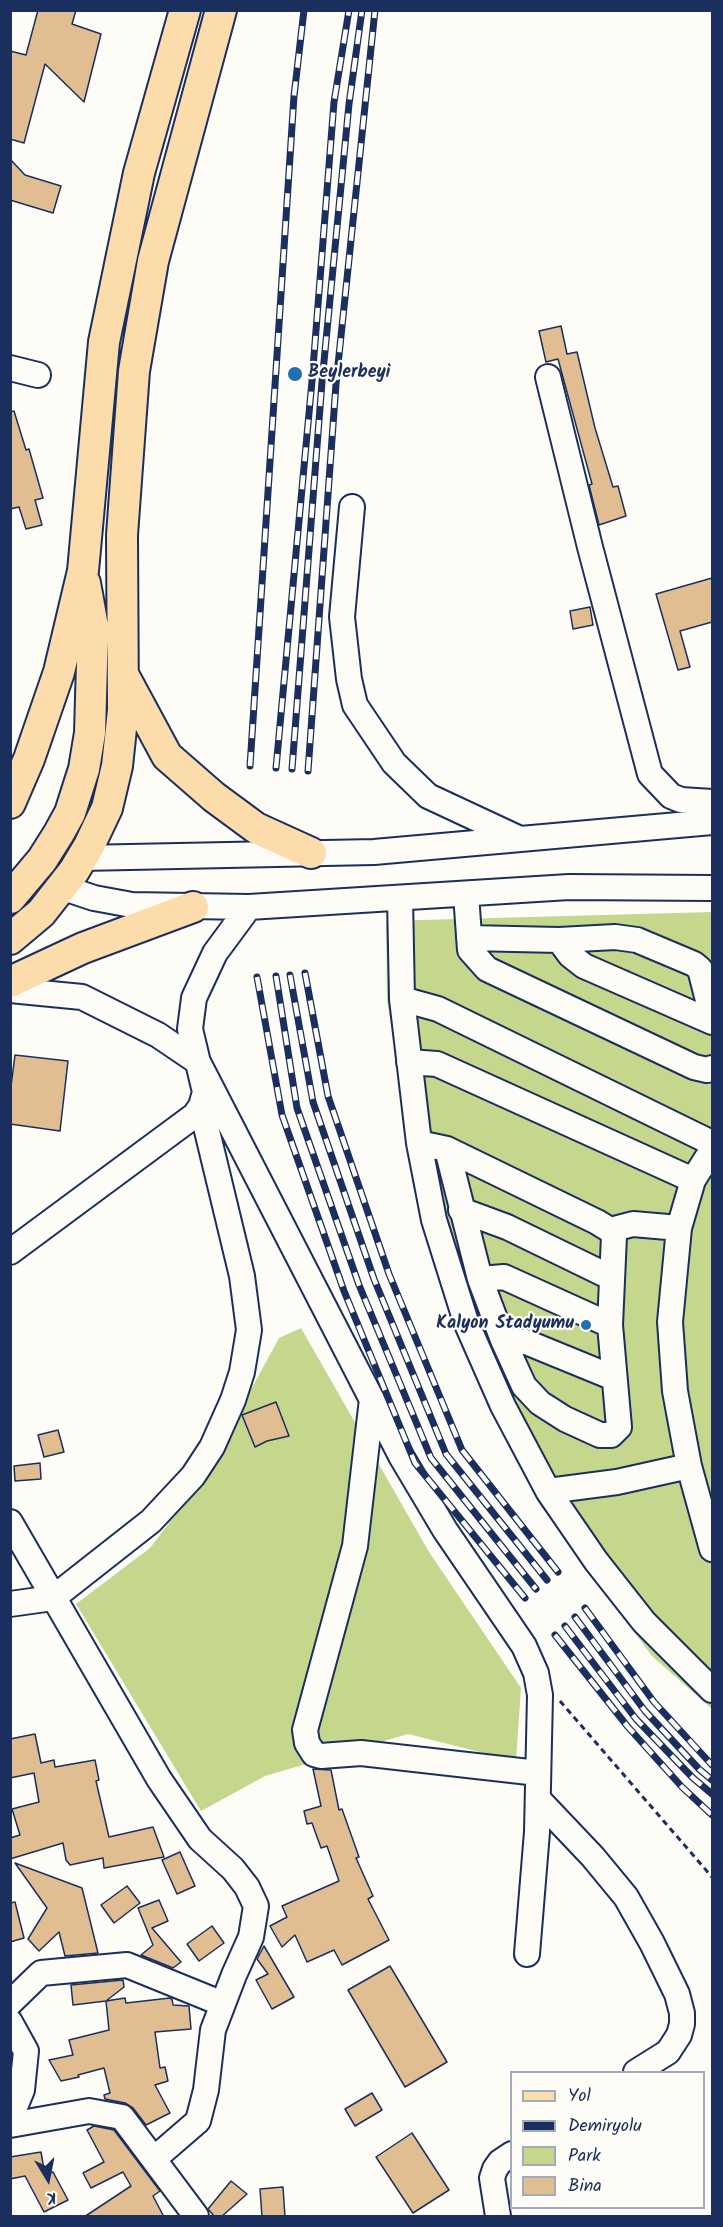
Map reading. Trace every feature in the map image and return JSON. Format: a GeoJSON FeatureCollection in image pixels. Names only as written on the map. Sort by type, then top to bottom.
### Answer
{"type":"FeatureCollection","features":[{"type":"Feature","properties":{"kind":"main road"},"geometry":{"type":"LineString","coordinates":[[10,802],[29,759],[59,672],[83,571],[104,342],[139,173],[185,10]]}},
{"type":"Feature","properties":{"kind":"main road"},"geometry":{"type":"LineString","coordinates":[[10,939],[41,913],[74,871],[107,808],[117,766],[123,710],[122,535],[134,371],[153,261],[221,10]]}},
{"type":"Feature","properties":{"kind":"main road"},"geometry":{"type":"LineString","coordinates":[[10,898],[42,859],[70,813],[84,769],[90,733],[93,627],[83,571]]}},
{"type":"Feature","properties":{"kind":"main road"},"geometry":{"type":"LineString","coordinates":[[123,673],[167,756],[214,797],[256,828],[311,853]]}},
{"type":"Feature","properties":{"kind":"main road"},"geometry":{"type":"LineString","coordinates":[[42,859],[81,858]]}},
{"type":"Feature","properties":{"kind":"main road"},"geometry":{"type":"LineString","coordinates":[[42,859],[61,887]]}},
{"type":"Feature","properties":{"kind":"main road"},"geometry":{"type":"LineString","coordinates":[[10,982],[83,948],[193,907]]}},
{"type":"Feature","properties":{"kind":"street"},"geometry":{"type":"LineString","coordinates":[[10,368],[38,375]]}},
{"type":"Feature","properties":{"kind":"street"},"geometry":{"type":"LineString","coordinates":[[548,377],[650,774],[671,796],[681,800],[712,802]]}},
{"type":"Feature","properties":{"kind":"street"},"geometry":{"type":"LineString","coordinates":[[352,507],[342,617],[349,679],[355,705],[394,763],[428,796],[520,839]]}},
{"type":"Feature","properties":{"kind":"street"},"geometry":{"type":"LineString","coordinates":[[81,858],[374,852],[712,822]]}},
{"type":"Feature","properties":{"kind":"street"},"geometry":{"type":"LineString","coordinates":[[61,887],[94,898],[132,905],[193,907],[249,907],[569,887],[712,888]]}},
{"type":"Feature","properties":{"kind":"street"},"geometry":{"type":"LineString","coordinates":[[466,894],[470,950],[487,969],[694,1066],[707,1070],[712,1068]]}},
{"type":"Feature","properties":{"kind":"street"},"geometry":{"type":"LineString","coordinates":[[400,898],[402,999],[419,1143],[434,1220],[466,1322],[503,1406],[548,1491],[596,1561],[644,1622],[712,1690]]}},
{"type":"Feature","properties":{"kind":"street"},"geometry":{"type":"LineString","coordinates":[[10,1252],[195,1115],[201,1106],[205,1092],[190,1029],[194,998],[215,953],[249,907]]}},
{"type":"Feature","properties":{"kind":"street"},"geometry":{"type":"LineString","coordinates":[[469,938],[559,940],[615,937],[637,939],[694,964],[700,969],[712,1016]]}},
{"type":"Feature","properties":{"kind":"street"},"geometry":{"type":"LineString","coordinates":[[559,940],[570,955],[584,966],[712,1022]]}},
{"type":"Feature","properties":{"kind":"street"},"geometry":{"type":"LineString","coordinates":[[10,990],[82,997],[158,1035],[198,1062],[401,1456],[445,1530],[524,1646],[532,1664],[540,1695],[538,1799],[528,1954]]}},
{"type":"Feature","properties":{"kind":"street"},"geometry":{"type":"LineString","coordinates":[[402,999],[438,1009],[712,1143]]}},
{"type":"Feature","properties":{"kind":"street"},"geometry":{"type":"LineString","coordinates":[[409,1062],[437,1064],[693,1180]]}},
{"type":"Feature","properties":{"kind":"street"},"geometry":{"type":"LineString","coordinates":[[10,1604],[53,1598],[151,1521],[193,1476],[212,1447],[233,1400],[242,1372],[249,1330],[242,1276],[201,1106]]}},
{"type":"Feature","properties":{"kind":"street"},"geometry":{"type":"LineString","coordinates":[[419,1143],[447,1149],[610,1230],[614,1236],[610,1325],[619,1427],[611,1435],[600,1436],[565,1419],[540,1403],[524,1386],[503,1340],[480,1279],[447,1149]]}},
{"type":"Feature","properties":{"kind":"street"},"geometry":{"type":"LineString","coordinates":[[712,1150],[693,1180],[679,1228],[670,1322],[675,1391],[689,1466],[712,1549]]}},
{"type":"Feature","properties":{"kind":"street"},"geometry":{"type":"LineString","coordinates":[[461,1210],[507,1227],[612,1278]]}},
{"type":"Feature","properties":{"kind":"street"},"geometry":{"type":"LineString","coordinates":[[610,1230],[633,1224],[679,1228]]}},
{"type":"Feature","properties":{"kind":"street"},"geometry":{"type":"LineString","coordinates":[[480,1279],[504,1277],[610,1325]]}},
{"type":"Feature","properties":{"kind":"street"},"geometry":{"type":"LineString","coordinates":[[503,1340],[526,1342],[614,1378]]}},
{"type":"Feature","properties":{"kind":"street"},"geometry":{"type":"LineString","coordinates":[[372,1399],[355,1546],[305,1730],[307,1743],[314,1754],[321,1756],[361,1753],[538,1773]]}},
{"type":"Feature","properties":{"kind":"street"},"geometry":{"type":"LineString","coordinates":[[548,1491],[617,1482],[689,1466]]}},
{"type":"Feature","properties":{"kind":"street"},"geometry":{"type":"LineString","coordinates":[[10,1522],[159,1779],[200,1839],[233,1869],[247,1887],[256,1906],[251,1937],[213,2030],[206,2090],[198,2121],[154,2159]]}},
{"type":"Feature","properties":{"kind":"street"},"geometry":{"type":"LineString","coordinates":[[538,1799],[593,1857],[626,1897],[677,1994],[682,2013],[679,2035],[668,2052],[639,2071]]}},
{"type":"Feature","properties":{"kind":"street"},"geometry":{"type":"LineString","coordinates":[[10,2003],[41,1973],[127,1965],[223,2004]]}},
{"type":"Feature","properties":{"kind":"street"},"geometry":{"type":"LineString","coordinates":[[10,2022],[26,2051],[22,2090],[10,2119]]}},
{"type":"Feature","properties":{"kind":"street"},"geometry":{"type":"LineString","coordinates":[[10,2125],[89,2111],[122,2117],[196,2217]]}},
{"type":"Feature","properties":{"kind":"street"},"geometry":{"type":"LineString","coordinates":[[498,2217],[492,2178],[500,2162],[510,2155]]}},
{"type":"Feature","properties":{"kind":"path"},"geometry":{"type":"LineString","coordinates":[[559,1700],[712,1877]]}},
{"type":"Feature","properties":{"kind":"green space","name":"Kalyon Stadyumu"},"geometry":{"type":"Polygon","coordinates":[[[712,912],[712,1709],[652,1656],[538,1502],[490,1403],[430,1246],[387,1001],[386,921],[712,912]]]}},
{"type":"Feature","properties":{"kind":"green space"},"geometry":{"type":"Polygon","coordinates":[[[301,1328],[429,1552],[521,1688],[516,1761],[408,1734],[265,1776],[201,1811],[76,1604],[150,1548],[201,1481],[279,1338],[301,1328]]]}},
{"type":"Feature","properties":{"kind":"building"},"geometry":{"type":"Polygon","coordinates":[[[38,10],[76,10],[72,24],[101,34],[84,102],[45,64],[24,143],[10,139],[10,51],[26,55],[38,10]]]}},
{"type":"Feature","properties":{"kind":"building"},"geometry":{"type":"Polygon","coordinates":[[[10,159],[25,175],[61,186],[53,213],[10,200],[10,159]]]}},
{"type":"Feature","properties":{"kind":"building"},"geometry":{"type":"Polygon","coordinates":[[[561,326],[567,354],[577,352],[595,428],[613,487],[618,486],[626,516],[599,525],[589,485],[592,484],[558,359],[546,362],[539,331],[561,326]]]}},
{"type":"Feature","properties":{"kind":"building"},"geometry":{"type":"Polygon","coordinates":[[[14,411],[26,450],[29,449],[43,498],[35,500],[42,525],[26,529],[19,507],[10,509],[10,412],[14,411]]]}},
{"type":"Feature","properties":{"kind":"building"},"geometry":{"type":"Polygon","coordinates":[[[712,578],[712,622],[680,631],[690,667],[678,670],[656,594],[712,578]]]}},
{"type":"Feature","properties":{"kind":"building"},"geometry":{"type":"Polygon","coordinates":[[[590,607],[593,625],[573,629],[570,611],[590,607]]]}},
{"type":"Feature","properties":{"kind":"building"},"geometry":{"type":"Polygon","coordinates":[[[15,1055],[68,1061],[60,1131],[10,1124],[10,1094],[15,1055]]]}},
{"type":"Feature","properties":{"kind":"building"},"geometry":{"type":"Polygon","coordinates":[[[276,1402],[289,1436],[267,1441],[255,1447],[242,1415],[276,1402]]]}},
{"type":"Feature","properties":{"kind":"building"},"geometry":{"type":"Polygon","coordinates":[[[58,1430],[64,1452],[44,1457],[38,1435],[58,1430]]]}},
{"type":"Feature","properties":{"kind":"building"},"geometry":{"type":"Polygon","coordinates":[[[40,1463],[41,1479],[15,1481],[14,1466],[40,1463]]]}},
{"type":"Feature","properties":{"kind":"building"},"geometry":{"type":"Polygon","coordinates":[[[35,1734],[41,1763],[54,1760],[55,1767],[95,1760],[99,1780],[96,1781],[109,1837],[153,1827],[164,1857],[104,1868],[103,1858],[70,1865],[66,1860],[63,1843],[10,1859],[10,1838],[20,1835],[12,1809],[39,1802],[34,1773],[10,1778],[10,1739],[35,1734]]]}},
{"type":"Feature","properties":{"kind":"building"},"geometry":{"type":"Polygon","coordinates":[[[313,1769],[331,1770],[339,1810],[342,1809],[359,1857],[356,1858],[373,1896],[368,1899],[389,1940],[342,1965],[334,1950],[307,1962],[295,1935],[282,1947],[270,1926],[287,1917],[282,1906],[339,1881],[327,1846],[321,1848],[312,1823],[307,1824],[304,1811],[321,1806],[313,1769]]]}},
{"type":"Feature","properties":{"kind":"building"},"geometry":{"type":"Polygon","coordinates":[[[180,1852],[195,1886],[177,1894],[162,1860],[180,1852]]]}},
{"type":"Feature","properties":{"kind":"building"},"geometry":{"type":"Polygon","coordinates":[[[15,1863],[82,1888],[98,1953],[65,1956],[59,1932],[39,1951],[28,1939],[47,1908],[15,1863]]]}},
{"type":"Feature","properties":{"kind":"building"},"geometry":{"type":"Polygon","coordinates":[[[127,1886],[140,1903],[114,1923],[101,1905],[127,1886]]]}},
{"type":"Feature","properties":{"kind":"building"},"geometry":{"type":"Polygon","coordinates":[[[159,1900],[168,1921],[152,1928],[181,1962],[173,1968],[141,1955],[153,1945],[138,1908],[159,1900]]]}},
{"type":"Feature","properties":{"kind":"building"},"geometry":{"type":"Polygon","coordinates":[[[15,1902],[24,1938],[10,1942],[10,1903],[15,1902]]]}},
{"type":"Feature","properties":{"kind":"building"},"geometry":{"type":"Polygon","coordinates":[[[212,1926],[224,1943],[199,1961],[187,1944],[212,1926]]]}},
{"type":"Feature","properties":{"kind":"building"},"geometry":{"type":"Polygon","coordinates":[[[264,1946],[294,1997],[272,2009],[256,1980],[268,1974],[257,1959],[264,1946]]]}},
{"type":"Feature","properties":{"kind":"building"},"geometry":{"type":"Polygon","coordinates":[[[390,1966],[447,2062],[405,2087],[348,1990],[390,1966]]]}},
{"type":"Feature","properties":{"kind":"building"},"geometry":{"type":"Polygon","coordinates":[[[123,1980],[124,1987],[106,2001],[73,2005],[71,1985],[123,1980]]]}},
{"type":"Feature","properties":{"kind":"building"},"geometry":{"type":"Polygon","coordinates":[[[125,1998],[126,2003],[170,1998],[173,2005],[189,2006],[191,2029],[155,2032],[160,2068],[165,2067],[168,2081],[155,2085],[170,2113],[146,2125],[133,2108],[125,2103],[105,2099],[104,2095],[110,2093],[104,2068],[61,2081],[49,2060],[73,2055],[69,2040],[109,2030],[106,2001],[125,1998]]]}},
{"type":"Feature","properties":{"kind":"building"},"geometry":{"type":"Polygon","coordinates":[[[372,2093],[382,2110],[355,2126],[345,2109],[372,2093]]]}},
{"type":"Feature","properties":{"kind":"building"},"geometry":{"type":"Polygon","coordinates":[[[94,2126],[114,2130],[160,2191],[153,2196],[164,2217],[84,2217],[131,2186],[123,2172],[91,2188],[83,2173],[104,2162],[87,2130],[94,2126]]]}},
{"type":"Feature","properties":{"kind":"building"},"geometry":{"type":"Polygon","coordinates":[[[412,2133],[449,2190],[413,2213],[376,2157],[412,2133]]]}},
{"type":"Feature","properties":{"kind":"building"},"geometry":{"type":"Polygon","coordinates":[[[41,2152],[45,2175],[53,2172],[68,2200],[44,2212],[25,2176],[10,2179],[10,2157],[41,2152]]]}},
{"type":"Feature","properties":{"kind":"building"},"geometry":{"type":"Polygon","coordinates":[[[231,2181],[247,2194],[221,2217],[215,2217],[208,2209],[231,2181]]]}},
{"type":"Feature","properties":{"kind":"building"},"geometry":{"type":"Polygon","coordinates":[[[283,2187],[285,2217],[262,2217],[260,2189],[283,2187]]]}},
{"type":"Feature","properties":{"kind":"railway"},"geometry":{"type":"LineString","coordinates":[[250,766],[294,96],[304,10]]}},
{"type":"Feature","properties":{"kind":"railway"},"geometry":{"type":"LineString","coordinates":[[276,768],[312,381],[334,102],[349,10]]}},
{"type":"Feature","properties":{"kind":"railway"},"geometry":{"type":"LineString","coordinates":[[292,769],[322,382],[349,104],[362,10]]}},
{"type":"Feature","properties":{"kind":"railway"},"geometry":{"type":"LineString","coordinates":[[308,771],[336,384],[375,10]]}},
{"type":"Feature","properties":{"kind":"railway"},"geometry":{"type":"LineString","coordinates":[[305,973],[328,1096],[389,1274],[462,1450],[558,1572]]}},
{"type":"Feature","properties":{"kind":"railway"},"geometry":{"type":"LineString","coordinates":[[290,975],[313,1102],[374,1279],[446,1454],[547,1580]]}},
{"type":"Feature","properties":{"kind":"railway"},"geometry":{"type":"LineString","coordinates":[[276,976],[297,1108],[359,1285],[431,1458],[536,1589]]}},
{"type":"Feature","properties":{"kind":"railway"},"geometry":{"type":"LineString","coordinates":[[257,977],[282,1115],[344,1291],[415,1463],[525,1598]]}},
{"type":"Feature","properties":{"kind":"railway"},"geometry":{"type":"LineString","coordinates":[[585,1608],[654,1702],[712,1765]]}},
{"type":"Feature","properties":{"kind":"railway"},"geometry":{"type":"LineString","coordinates":[[575,1617],[645,1711],[712,1780]]}},
{"type":"Feature","properties":{"kind":"railway"},"geometry":{"type":"LineString","coordinates":[[565,1626],[636,1719],[693,1778],[712,1794]]}},
{"type":"Feature","properties":{"kind":"railway"},"geometry":{"type":"LineString","coordinates":[[555,1635],[628,1727],[682,1787],[712,1815]]}},
{"type":"Feature","properties":{"kind":"place","name":"Beylerbeyi"},"geometry":{"type":"Point","coordinates":[295,374]}},
{"type":"Feature","properties":{"kind":"place","name":"Kalyon Stadyumu"},"geometry":{"type":"Point","coordinates":[586,1325]}}]}
